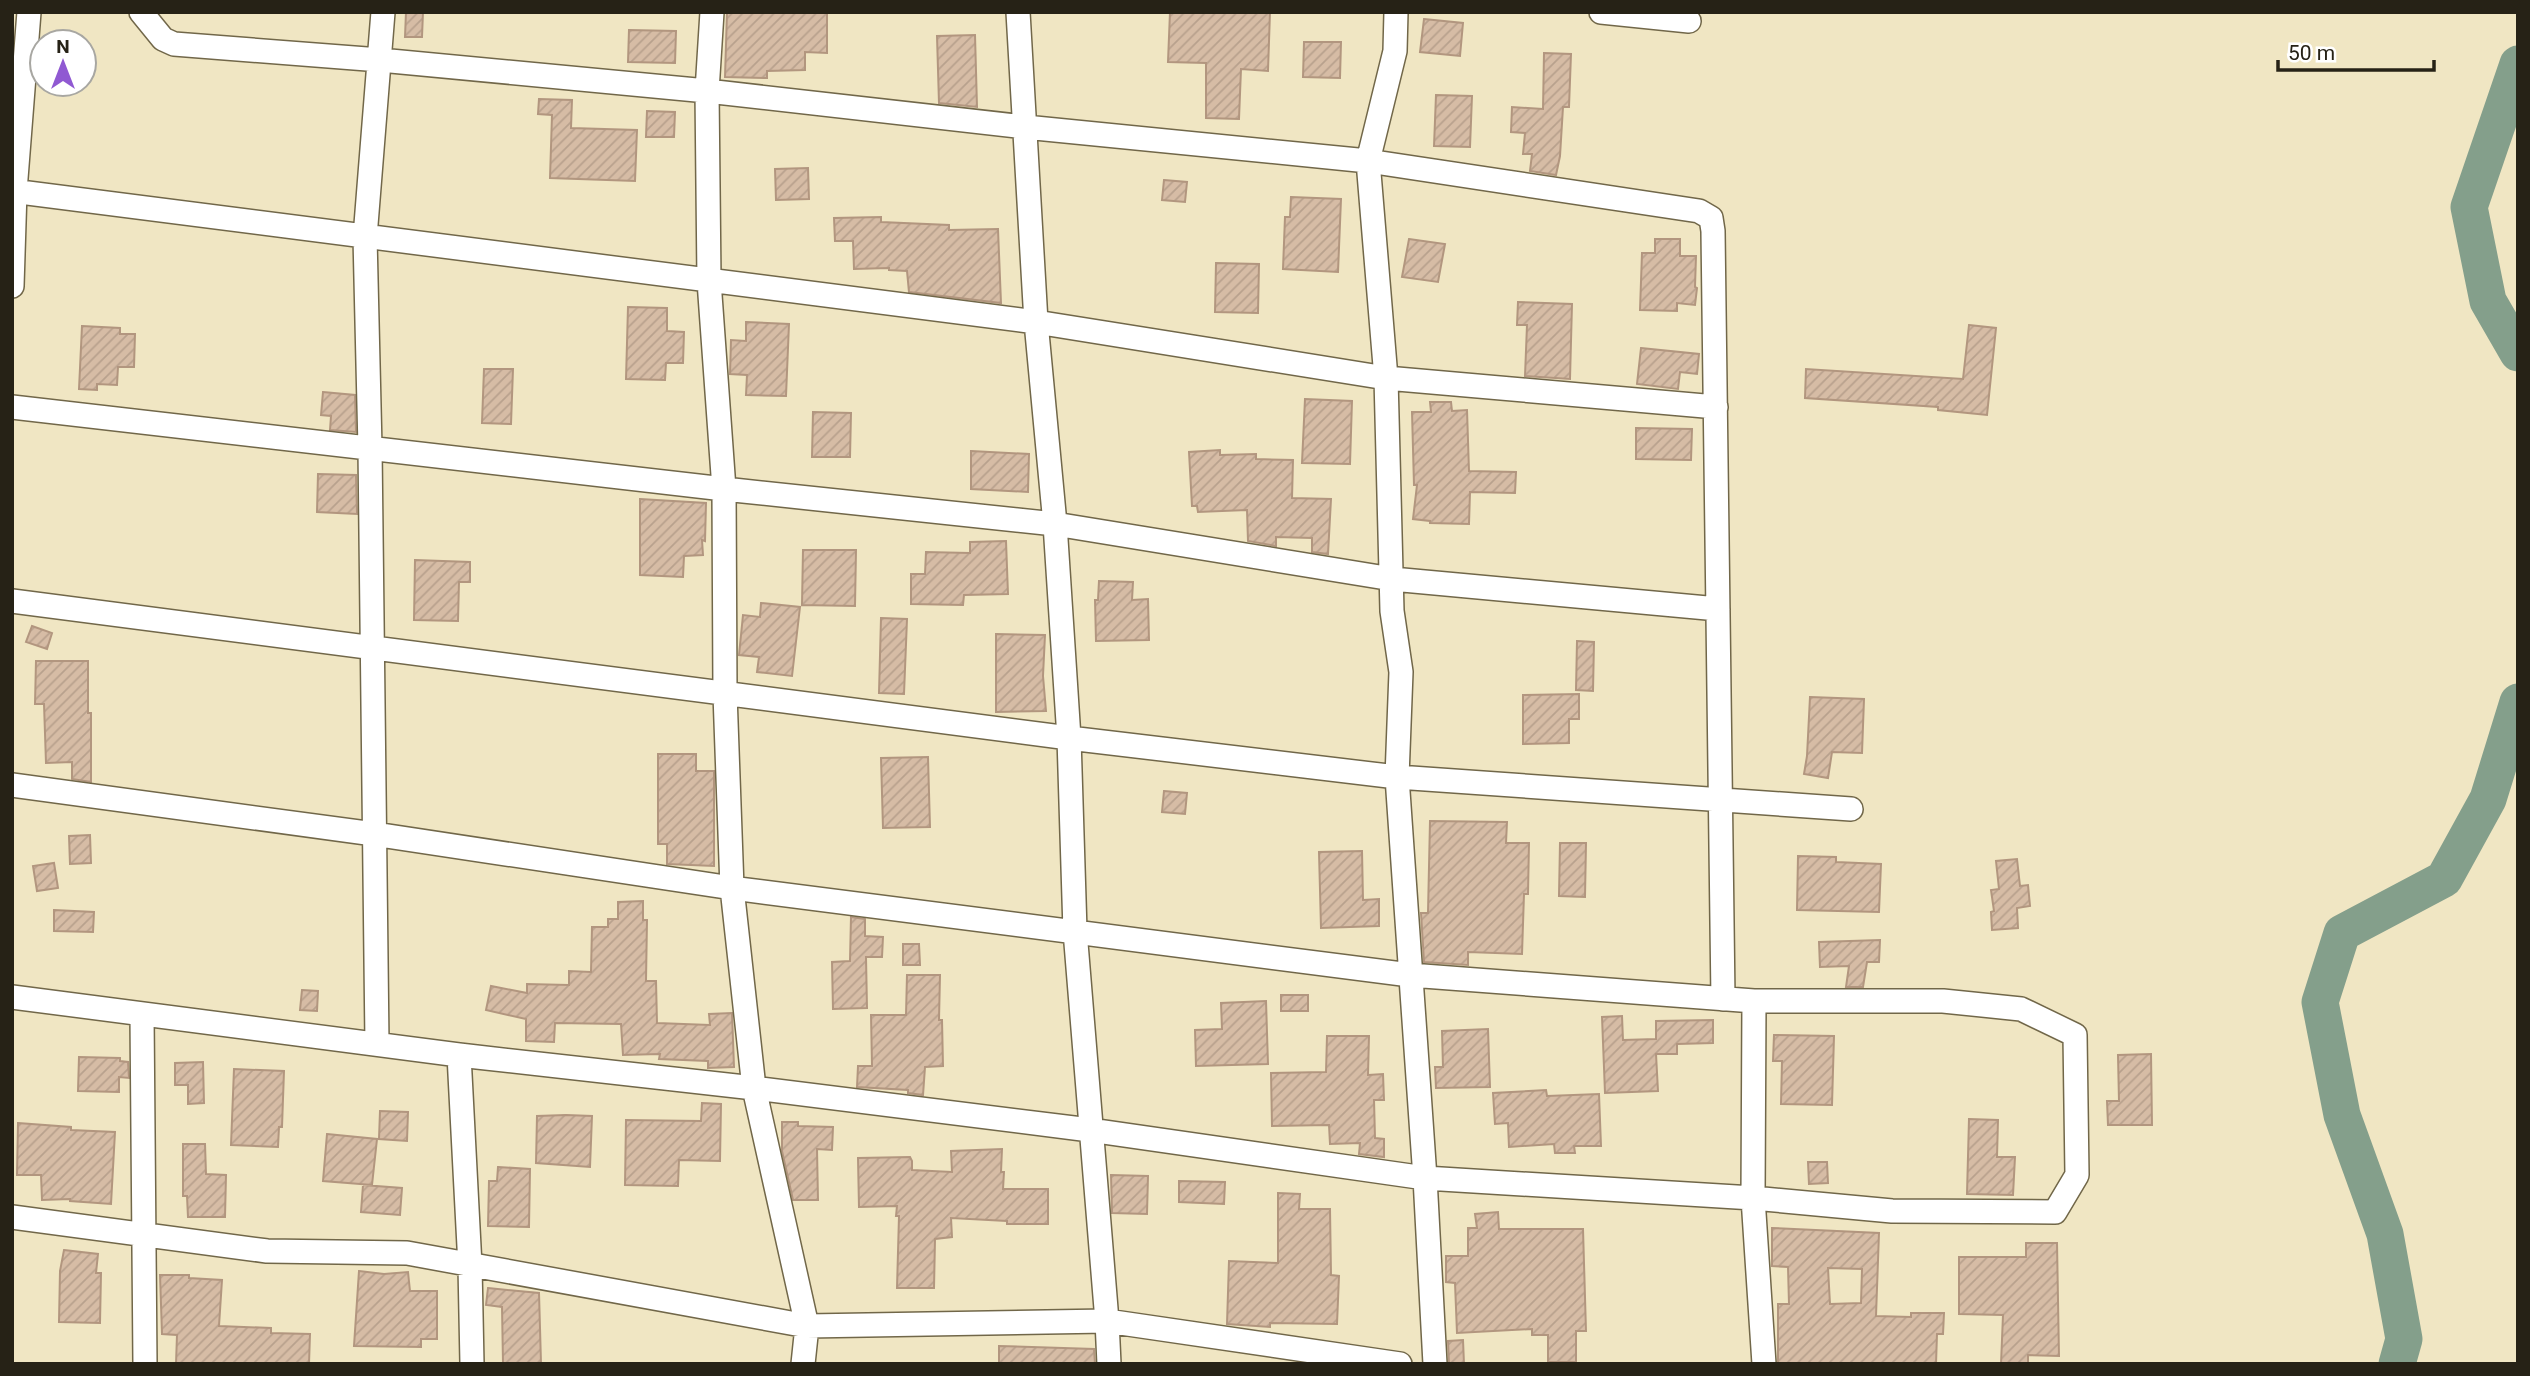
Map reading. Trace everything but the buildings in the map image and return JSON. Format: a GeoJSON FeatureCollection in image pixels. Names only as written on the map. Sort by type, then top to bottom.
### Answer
{"type":"FeatureCollection","features":[{"type":"Feature","properties":{"kind":"street"},"geometry":{"type":"LineString","coordinates":[[12,286],[14,191],[29,12]]}},
{"type":"Feature","properties":{"kind":"street"},"geometry":{"type":"LineString","coordinates":[[141,12],[163,39],[174,44],[380,60],[707,91],[1025,127],[1368,161],[1699,211],[1711,218],[1723,999]]}},
{"type":"Feature","properties":{"kind":"street"},"geometry":{"type":"LineString","coordinates":[[377,1044],[365,237],[383,12]]}},
{"type":"Feature","properties":{"kind":"street"},"geometry":{"type":"LineString","coordinates":[[712,12],[707,91],[709,281],[724,489],[725,694],[732,888],[754,1088],[807,1326],[803,1364]]}},
{"type":"Feature","properties":{"kind":"street"},"geometry":{"type":"LineString","coordinates":[[1018,12],[1036,322],[1055,524],[1069,738],[1075,931],[1109,1364]]}},
{"type":"Feature","properties":{"kind":"street"},"geometry":{"type":"LineString","coordinates":[[1396,12],[1395,51],[1368,161],[1386,378],[1392,611],[1401,672],[1397,777],[1435,1364]]}},
{"type":"Feature","properties":{"kind":"street"},"geometry":{"type":"LineString","coordinates":[[1601,12],[1689,22]]}},
{"type":"Feature","properties":{"kind":"street"},"geometry":{"type":"LineString","coordinates":[[14,191],[1036,322],[1386,378],[1716,407]]}},
{"type":"Feature","properties":{"kind":"street"},"geometry":{"type":"LineString","coordinates":[[12,407],[724,489],[1055,524],[1392,579],[1718,609]]}},
{"type":"Feature","properties":{"kind":"street"},"geometry":{"type":"LineString","coordinates":[[12,601],[1069,738],[1397,777],[1851,809]]}},
{"type":"Feature","properties":{"kind":"street"},"geometry":{"type":"LineString","coordinates":[[12,785],[374,834],[732,888],[1410,975],[1754,1001],[1942,1001],[2021,1009],[2075,1035],[2077,1175],[2055,1212],[1892,1211],[1753,1198],[1425,1178],[1090,1130],[459,1055],[12,997]]}},
{"type":"Feature","properties":{"kind":"street"},"geometry":{"type":"LineString","coordinates":[[1754,1001],[1753,1198],[1764,1364]]}},
{"type":"Feature","properties":{"kind":"street"},"geometry":{"type":"LineString","coordinates":[[142,1015],[145,1364]]}},
{"type":"Feature","properties":{"kind":"street"},"geometry":{"type":"LineString","coordinates":[[459,1055],[470,1266],[472,1364]]}},
{"type":"Feature","properties":{"kind":"street"},"geometry":{"type":"LineString","coordinates":[[12,1217],[267,1251],[407,1253],[807,1326],[1107,1321],[1400,1364]]}},
{"type":"Feature","properties":{"kind":"waterway"},"geometry":{"type":"LineString","coordinates":[[2518,64],[2469,207],[2488,301],[2518,353]]}},
{"type":"Feature","properties":{"kind":"waterway"},"geometry":{"type":"LineString","coordinates":[[2397,1364],[2404,1339],[2385,1234],[2342,1115],[2320,1002],[2342,933],[2444,879],[2488,799],[2518,702]]}}]}
